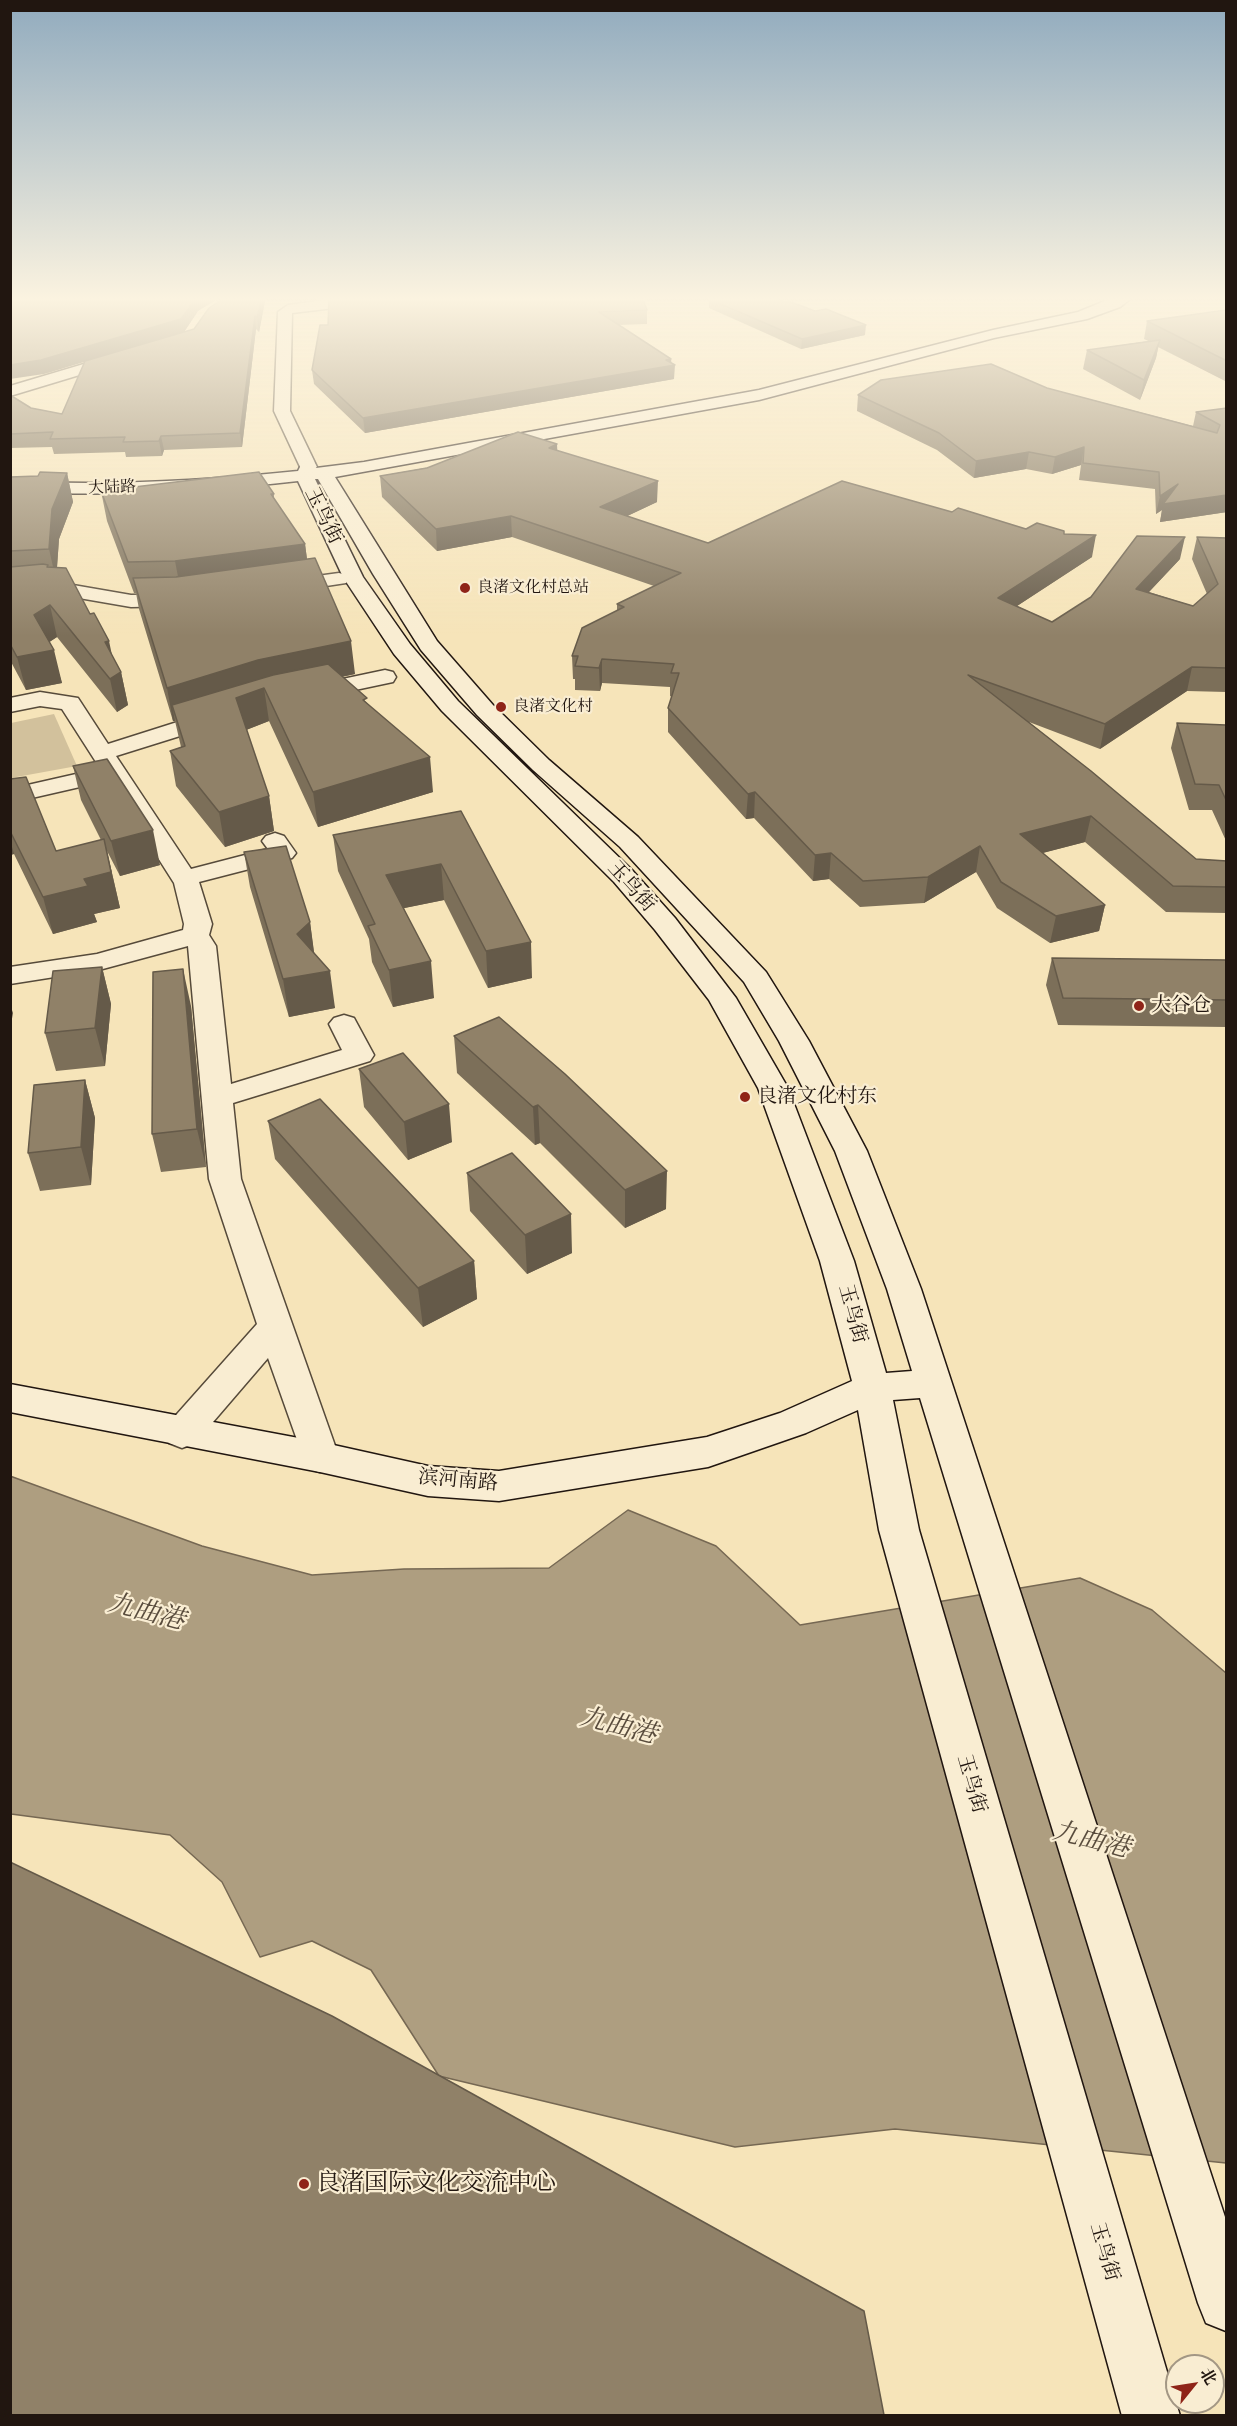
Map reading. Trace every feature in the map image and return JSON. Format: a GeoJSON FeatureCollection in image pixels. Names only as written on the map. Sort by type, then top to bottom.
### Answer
{"type":"FeatureCollection","features":[{"type":"Feature","properties":{"kind":"main road"},"geometry":{"type":"LineString","coordinates":[[282,409],[312,473]]}},
{"type":"Feature","properties":{"kind":"main road","name":"大陆路"},"geometry":{"type":"LineString","coordinates":[[10,473],[71,477],[312,473],[638,409]]}},
{"type":"Feature","properties":{"kind":"main road","name":"大陆路"},"geometry":{"type":"LineString","coordinates":[[10,486],[51,489],[104,488],[312,473],[678,409]]}},
{"type":"Feature","properties":{"kind":"main road","name":"玉鸟街"},"geometry":{"type":"LineString","coordinates":[[312,473],[383,574],[429,645],[485,710],[541,765],[629,842],[756,978],[794,1041],[851,1151],[904,1290],[977,1525],[1227,2303]]}},
{"type":"Feature","properties":{"kind":"main road","name":"玉鸟街"},"geometry":{"type":"LineString","coordinates":[[312,473],[353,577],[402,649],[450,706],[623,876],[722,998],[773,1088],[837,1261],[872,1388],[899,1530],[1144,2393]]}},
{"type":"Feature","properties":{"kind":"main road"},"geometry":{"type":"LineString","coordinates":[[260,589],[339,579]]}},
{"type":"Feature","properties":{"kind":"main road"},"geometry":{"type":"LineString","coordinates":[[10,591],[50,586],[132,601],[204,597]]}},
{"type":"Feature","properties":{"kind":"main road"},"geometry":{"type":"LineString","coordinates":[[284,698],[385,677]]}},
{"type":"Feature","properties":{"kind":"main road"},"geometry":{"type":"LineString","coordinates":[[10,705],[40,699],[70,703],[184,878],[198,924],[195,935],[202,946],[225,1179],[320,1457]]}},
{"type":"Feature","properties":{"kind":"main road"},"geometry":{"type":"LineString","coordinates":[[10,796],[84,779],[106,759],[238,711]]}},
{"type":"Feature","properties":{"kind":"main road"},"geometry":{"type":"LineString","coordinates":[[184,878],[283,853],[276,841]]}},
{"type":"Feature","properties":{"kind":"main road"},"geometry":{"type":"LineString","coordinates":[[10,976],[99,962],[195,935]]}},
{"type":"Feature","properties":{"kind":"main road"},"geometry":{"type":"LineString","coordinates":[[217,1098],[358,1055],[344,1024]]}},
{"type":"Feature","properties":{"kind":"main road"},"geometry":{"type":"LineString","coordinates":[[182,1432],[276,1326]]}},
{"type":"Feature","properties":{"kind":"main road","name":"滨河南路"},"geometry":{"type":"LineString","coordinates":[[10,1398],[320,1457],[428,1481],[499,1486],[708,1452],[793,1423],[872,1388],[933,1383]]}},
{"type":"Feature","properties":{"kind":"shaded area"},"geometry":{"type":"Polygon","coordinates":[[[54,714],[77,766],[11,778],[11,723],[54,714]]]}},
{"type":"Feature","properties":{"kind":"water","name":"九曲港"},"geometry":{"type":"Polygon","coordinates":[[[10,1476],[202,1546],[312,1575],[404,1569],[549,1568],[628,1510],[716,1546],[800,1625],[1080,1578],[1152,1610],[1226,1673],[1226,2163],[895,2129],[735,2147],[439,2076],[371,1970],[312,1941],[260,1957],[222,1882],[170,1835],[11,1814],[10,1476]]]}},
{"type":"Feature","properties":{"kind":"building"},"geometry":{"type":"Polygon","coordinates":[[[10,409],[37,409],[62,414],[64,409],[243,409],[240,433],[161,436],[159,441],[123,442],[125,437],[50,439],[53,432],[10,434],[10,409]]]}},
{"type":"Feature","properties":{"kind":"building"},"geometry":{"type":"Polygon","coordinates":[[[354,409],[415,409],[363,418],[354,409]]]}},
{"type":"Feature","properties":{"kind":"building"},"geometry":{"type":"Polygon","coordinates":[[[888,409],[1127,409],[1217,433],[1220,425],[1196,412],[1227,409],[1227,495],[1163,504],[1178,484],[1160,496],[1159,472],[1083,463],[1084,447],[1055,457],[1029,452],[976,461],[939,433],[888,409]]]}},
{"type":"Feature","properties":{"kind":"building"},"geometry":{"type":"Polygon","coordinates":[[[518,432],[557,444],[549,448],[658,481],[600,507],[708,543],[842,481],[952,512],[958,508],[1026,529],[1037,523],[1064,531],[1064,534],[1096,535],[998,598],[1052,622],[1091,597],[1137,536],[1185,537],[1136,589],[1193,606],[1218,584],[1197,537],[1227,538],[1227,668],[1192,667],[1105,724],[968,675],[1091,771],[1196,859],[1227,861],[1227,887],[1173,886],[1091,816],[1020,834],[1105,905],[1056,916],[1001,882],[980,846],[928,877],[863,881],[831,853],[815,855],[755,792],[748,794],[668,708],[679,673],[671,673],[674,664],[602,659],[599,668],[575,666],[578,656],[572,656],[582,628],[624,607],[617,604],[681,573],[511,516],[436,529],[380,476],[427,468],[518,432]]]}},
{"type":"Feature","properties":{"kind":"building"},"geometry":{"type":"Polygon","coordinates":[[[40,472],[67,473],[52,509],[49,549],[10,551],[10,477],[38,476],[40,472]]]}},
{"type":"Feature","properties":{"kind":"building"},"geometry":{"type":"Polygon","coordinates":[[[259,472],[305,544],[175,561],[128,562],[101,491],[259,472]]]}},
{"type":"Feature","properties":{"kind":"building"},"geometry":{"type":"Polygon","coordinates":[[[315,558],[351,641],[258,660],[167,688],[133,578],[176,577],[315,558]]]}},
{"type":"Feature","properties":{"kind":"building"},"geometry":{"type":"Polygon","coordinates":[[[48,565],[47,567],[66,568],[90,614],[94,613],[109,641],[105,642],[121,672],[110,679],[50,605],[34,615],[54,650],[17,657],[10,644],[10,567],[48,565]]]}},
{"type":"Feature","properties":{"kind":"building"},"geometry":{"type":"Polygon","coordinates":[[[328,664],[367,698],[363,700],[430,757],[313,792],[264,688],[236,698],[269,796],[219,812],[170,751],[185,746],[172,705],[273,675],[328,664]]]}},
{"type":"Feature","properties":{"kind":"building"},"geometry":{"type":"Polygon","coordinates":[[[1177,723],[1226,725],[1227,802],[1219,785],[1195,784],[1177,723]]]}},
{"type":"Feature","properties":{"kind":"building"},"geometry":{"type":"Polygon","coordinates":[[[107,759],[153,830],[111,841],[73,766],[107,759]]]}},
{"type":"Feature","properties":{"kind":"building"},"geometry":{"type":"Polygon","coordinates":[[[26,777],[56,851],[104,839],[111,872],[84,879],[88,886],[43,897],[10,831],[10,779],[26,777]]]}},
{"type":"Feature","properties":{"kind":"building"},"geometry":{"type":"Polygon","coordinates":[[[461,811],[531,942],[486,951],[441,864],[386,875],[431,961],[389,970],[368,926],[375,924],[333,835],[461,811]]]}},
{"type":"Feature","properties":{"kind":"building"},"geometry":{"type":"Polygon","coordinates":[[[286,846],[310,922],[297,934],[330,971],[283,979],[244,852],[286,846]]]}},
{"type":"Feature","properties":{"kind":"building"},"geometry":{"type":"Polygon","coordinates":[[[1052,958],[1227,960],[1227,1000],[1063,998],[1052,958]]]}},
{"type":"Feature","properties":{"kind":"building"},"geometry":{"type":"Polygon","coordinates":[[[102,967],[95,1028],[45,1033],[53,971],[102,967]]]}},
{"type":"Feature","properties":{"kind":"building"},"geometry":{"type":"Polygon","coordinates":[[[183,969],[197,1129],[152,1134],[153,972],[183,969]]]}},
{"type":"Feature","properties":{"kind":"building"},"geometry":{"type":"Polygon","coordinates":[[[499,1017],[565,1074],[667,1171],[625,1190],[538,1105],[533,1107],[454,1036],[499,1017]]]}},
{"type":"Feature","properties":{"kind":"building"},"geometry":{"type":"Polygon","coordinates":[[[403,1053],[449,1104],[404,1122],[359,1069],[403,1053]]]}},
{"type":"Feature","properties":{"kind":"building"},"geometry":{"type":"Polygon","coordinates":[[[85,1080],[81,1147],[28,1153],[34,1085],[85,1080]]]}},
{"type":"Feature","properties":{"kind":"building"},"geometry":{"type":"Polygon","coordinates":[[[320,1099],[474,1261],[418,1288],[268,1121],[320,1099]]]}},
{"type":"Feature","properties":{"kind":"building"},"geometry":{"type":"Polygon","coordinates":[[[512,1153],[571,1214],[525,1235],[467,1173],[512,1153]]]}},
{"type":"Feature","properties":{"kind":"building","name":"良渚国际文化交流中心"},"geometry":{"type":"Polygon","coordinates":[[[10,1862],[332,2016],[864,2311],[884,2415],[10,2415],[10,1862]]]}},
{"type":"Feature","properties":{"kind":"place","name":"良渚文化村总站"},"geometry":{"type":"Point","coordinates":[465,588]}},
{"type":"Feature","properties":{"kind":"place","name":"良渚文化村"},"geometry":{"type":"Point","coordinates":[501,707]}},
{"type":"Feature","properties":{"kind":"place","name":"大谷仓"},"geometry":{"type":"Point","coordinates":[1139,1006]}},
{"type":"Feature","properties":{"kind":"place","name":"良渚文化村东"},"geometry":{"type":"Point","coordinates":[745,1097]}},
{"type":"Feature","properties":{"kind":"place","name":"良渚国际文化交流中心"},"geometry":{"type":"Point","coordinates":[304,2184]}}]}
